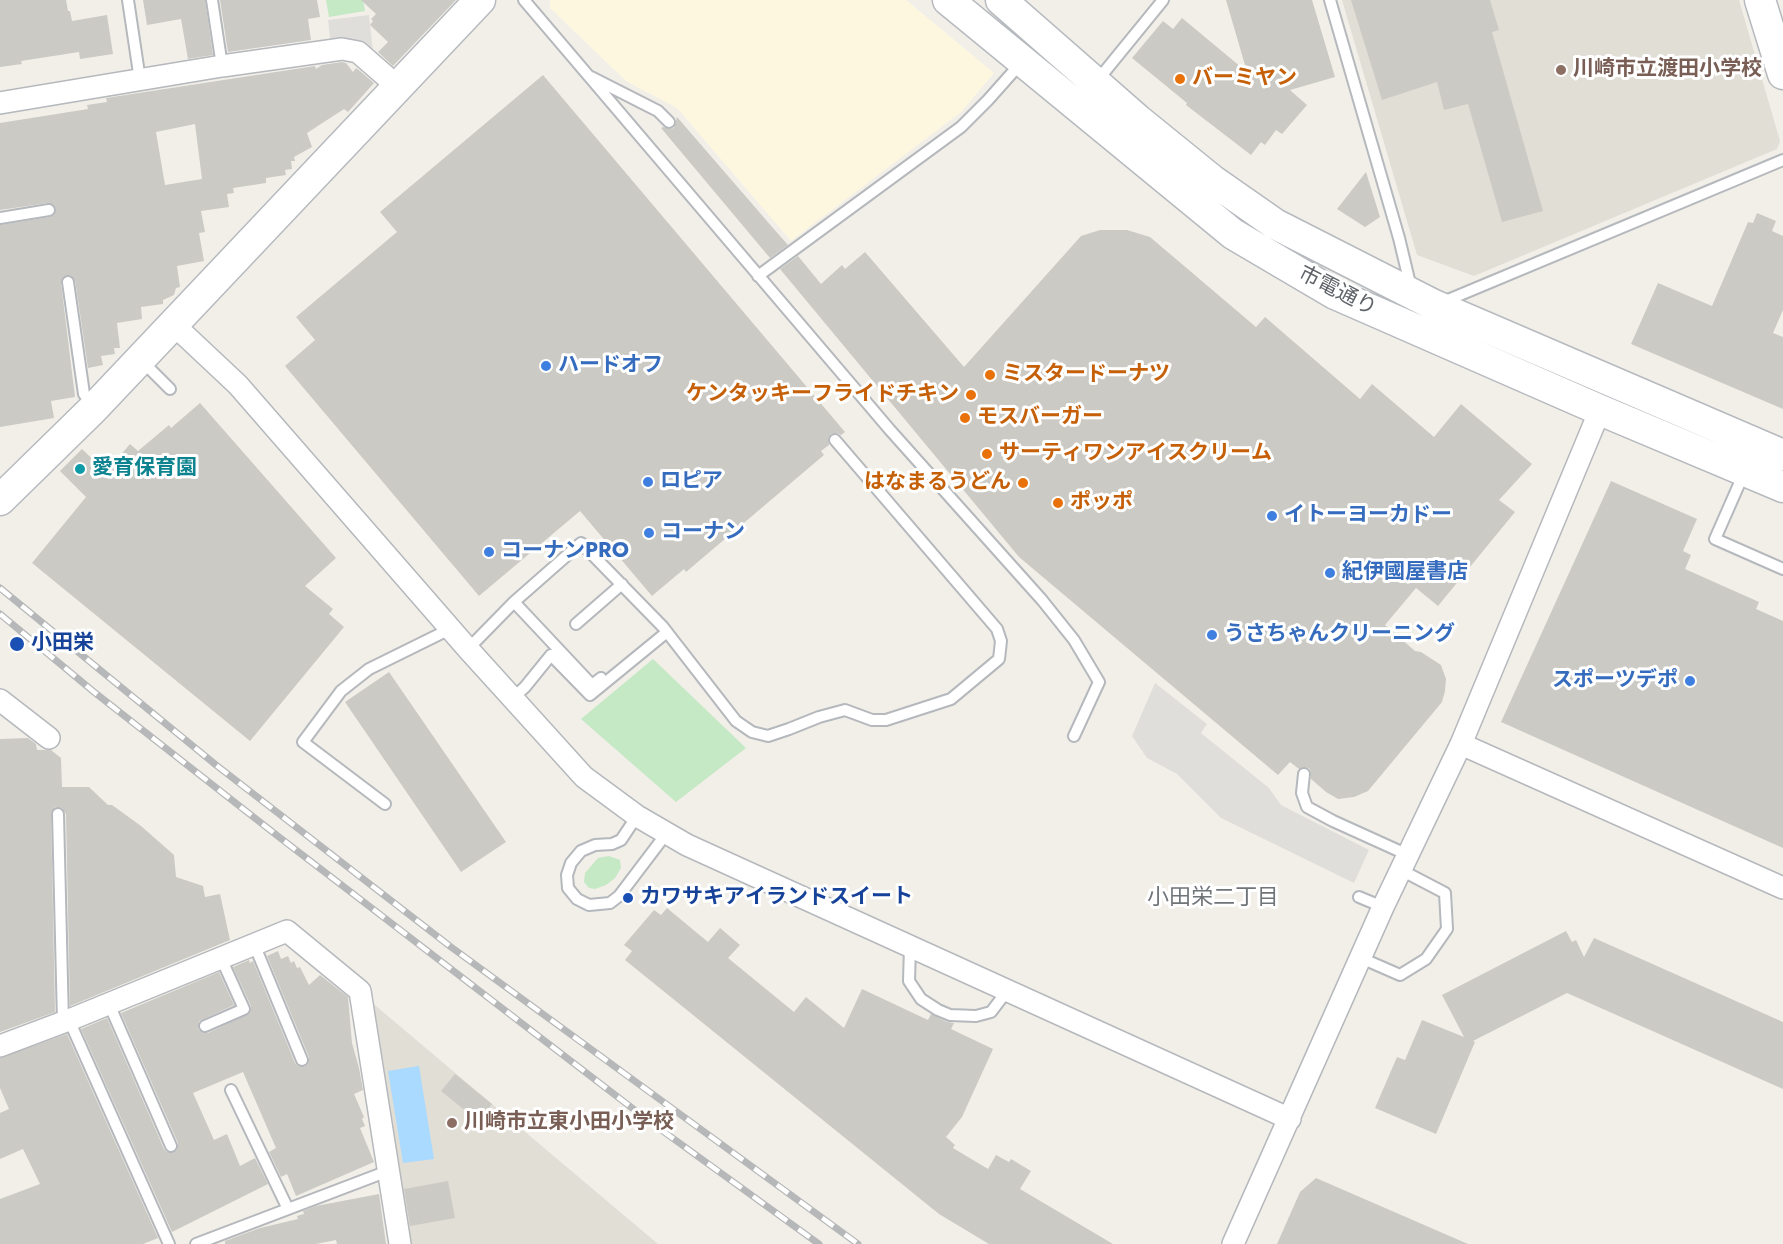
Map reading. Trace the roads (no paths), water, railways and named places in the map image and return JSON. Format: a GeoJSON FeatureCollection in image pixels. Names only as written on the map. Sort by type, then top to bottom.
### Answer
{"type":"FeatureCollection","features":[{"type":"Feature","properties":{"kind":"street"},"geometry":{"type":"LineString","coordinates":[[0,500],[94,408],[480,0]]}},
{"type":"Feature","properties":{"kind":"street","name":"市電通り"},"geometry":{"type":"LineString","coordinates":[[948,0],[1233,234],[1335,294],[1783,487]]}},
{"type":"Feature","properties":{"kind":"street","name":"市電通り"},"geometry":{"type":"LineString","coordinates":[[1001,0],[1212,180],[1275,224],[1423,299],[1783,455]]}},
{"type":"Feature","properties":{"kind":"street"},"geometry":{"type":"LineString","coordinates":[[1760,0],[1783,74]]}},
{"type":"Feature","properties":{"kind":"street"},"geometry":{"type":"LineString","coordinates":[[0,103],[222,66],[342,50],[358,52],[397,86]]}},
{"type":"Feature","properties":{"kind":"street"},"geometry":{"type":"LineString","coordinates":[[172,323],[238,385],[450,629],[584,777],[637,816],[698,850],[1290,1119]]}},
{"type":"Feature","properties":{"kind":"street"},"geometry":{"type":"LineString","coordinates":[[1233,1244],[1383,907],[1461,744],[1600,410]]}},
{"type":"Feature","properties":{"kind":"street"},"geometry":{"type":"LineString","coordinates":[[0,700],[49,738]]}},
{"type":"Feature","properties":{"kind":"street"},"geometry":{"type":"LineString","coordinates":[[1461,744],[1783,888]]}},
{"type":"Feature","properties":{"kind":"street"},"geometry":{"type":"LineString","coordinates":[[0,1046],[287,931],[360,991],[400,1244]]}},
{"type":"Feature","properties":{"kind":"lane"},"geometry":{"type":"LineString","coordinates":[[128,0],[140,80]]}},
{"type":"Feature","properties":{"kind":"lane"},"geometry":{"type":"LineString","coordinates":[[212,0],[222,66]]}},
{"type":"Feature","properties":{"kind":"lane"},"geometry":{"type":"LineString","coordinates":[[524,0],[890,430],[1074,639],[1099,682],[1074,736]]}},
{"type":"Feature","properties":{"kind":"lane"},"geometry":{"type":"LineString","coordinates":[[1096,83],[1163,0]]}},
{"type":"Feature","properties":{"kind":"lane"},"geometry":{"type":"LineString","coordinates":[[1330,0],[1399,238],[1423,299],[1783,160]]}},
{"type":"Feature","properties":{"kind":"lane"},"geometry":{"type":"LineString","coordinates":[[758,276],[961,127],[1023,60]]}},
{"type":"Feature","properties":{"kind":"lane"},"geometry":{"type":"LineString","coordinates":[[586,74],[658,111],[669,122]]}},
{"type":"Feature","properties":{"kind":"lane"},"geometry":{"type":"LineString","coordinates":[[0,218],[49,210]]}},
{"type":"Feature","properties":{"kind":"lane"},"geometry":{"type":"LineString","coordinates":[[68,282],[84,394],[94,408]]}},
{"type":"Feature","properties":{"kind":"lane"},"geometry":{"type":"LineString","coordinates":[[139,358],[170,389]]}},
{"type":"Feature","properties":{"kind":"lane"},"geometry":{"type":"LineString","coordinates":[[468,649],[514,602],[581,543],[665,630],[736,721],[752,732],[768,736],[845,710],[872,720],[886,720],[951,699],[999,659],[1001,641],[997,629],[835,440]]}},
{"type":"Feature","properties":{"kind":"lane"},"geometry":{"type":"LineString","coordinates":[[1744,471],[1715,539],[1783,569]]}},
{"type":"Feature","properties":{"kind":"lane"},"geometry":{"type":"LineString","coordinates":[[576,624],[622,584]]}},
{"type":"Feature","properties":{"kind":"lane"},"geometry":{"type":"LineString","coordinates":[[514,602],[592,686],[665,630]]}},
{"type":"Feature","properties":{"kind":"lane"},"geometry":{"type":"LineString","coordinates":[[385,804],[303,742],[341,691],[369,669],[450,629]]}},
{"type":"Feature","properties":{"kind":"lane"},"geometry":{"type":"LineString","coordinates":[[512,699],[551,655],[590,695],[665,630]]}},
{"type":"Feature","properties":{"kind":"lane"},"geometry":{"type":"LineString","coordinates":[[1304,774],[1302,793],[1308,807],[1404,863],[1445,893],[1447,929],[1426,959],[1400,975],[1361,958]]}},
{"type":"Feature","properties":{"kind":"lane"},"geometry":{"type":"LineString","coordinates":[[58,814],[66,1021],[169,1244]]}},
{"type":"Feature","properties":{"kind":"lane"},"geometry":{"type":"LineString","coordinates":[[637,816],[621,840],[612,844],[595,845],[581,851],[572,863],[567,875],[568,888],[577,899],[589,904],[610,903],[619,896],[666,834]]}},
{"type":"Feature","properties":{"kind":"lane"},"geometry":{"type":"LineString","coordinates":[[1359,897],[1383,907]]}},
{"type":"Feature","properties":{"kind":"lane"},"geometry":{"type":"LineString","coordinates":[[254,944],[302,1060]]}},
{"type":"Feature","properties":{"kind":"lane"},"geometry":{"type":"LineString","coordinates":[[910,947],[909,981],[921,999],[938,1010],[950,1015],[976,1016],[991,1012],[1007,991]]}},
{"type":"Feature","properties":{"kind":"lane"},"geometry":{"type":"LineString","coordinates":[[205,1026],[244,1009],[221,958]]}},
{"type":"Feature","properties":{"kind":"lane"},"geometry":{"type":"LineString","coordinates":[[109,1004],[171,1146]]}},
{"type":"Feature","properties":{"kind":"lane"},"geometry":{"type":"LineString","coordinates":[[231,1090],[288,1209]]}},
{"type":"Feature","properties":{"kind":"lane"},"geometry":{"type":"LineString","coordinates":[[196,1244],[388,1171]]}},
{"type":"Feature","properties":{"kind":"water"},"geometry":{"type":"Polygon","coordinates":[[[419,1066],[434,1159],[403,1163],[388,1071],[419,1066]]]}},
{"type":"Feature","properties":{"kind":"railway"},"geometry":{"type":"LineString","coordinates":[[0,588],[216,765],[451,947],[858,1244]]}},
{"type":"Feature","properties":{"kind":"railway"},"geometry":{"type":"LineString","coordinates":[[0,614],[94,692],[279,837],[649,1121],[819,1244]]}},
{"type":"Feature","properties":{"kind":"place","name":"川崎市立渡田小学校"},"geometry":{"type":"Point","coordinates":[1561,70]}},
{"type":"Feature","properties":{"kind":"place","name":"バーミヤン"},"geometry":{"type":"Point","coordinates":[1180,79]}},
{"type":"Feature","properties":{"kind":"place","name":"ハードオフ"},"geometry":{"type":"Point","coordinates":[546,366]}},
{"type":"Feature","properties":{"kind":"place","name":"ミスタードーナツ"},"geometry":{"type":"Point","coordinates":[990,375]}},
{"type":"Feature","properties":{"kind":"place","name":"ケンタッキーフライドチキン"},"geometry":{"type":"Point","coordinates":[971,395]}},
{"type":"Feature","properties":{"kind":"place","name":"モスバーガー"},"geometry":{"type":"Point","coordinates":[965,418]}},
{"type":"Feature","properties":{"kind":"place","name":"サーティワンアイスクリーム"},"geometry":{"type":"Point","coordinates":[987,454]}},
{"type":"Feature","properties":{"kind":"place","name":"愛育保育園"},"geometry":{"type":"Point","coordinates":[80,469]}},
{"type":"Feature","properties":{"kind":"place","name":"ロピア"},"geometry":{"type":"Point","coordinates":[648,482]}},
{"type":"Feature","properties":{"kind":"place","name":"はなまるうどん"},"geometry":{"type":"Point","coordinates":[1023,483]}},
{"type":"Feature","properties":{"kind":"place","name":"ポッポ"},"geometry":{"type":"Point","coordinates":[1058,503]}},
{"type":"Feature","properties":{"kind":"place","name":"イトーヨーカドー"},"geometry":{"type":"Point","coordinates":[1272,516]}},
{"type":"Feature","properties":{"kind":"place","name":"コーナン"},"geometry":{"type":"Point","coordinates":[649,533]}},
{"type":"Feature","properties":{"kind":"place","name":"コーナンPRO"},"geometry":{"type":"Point","coordinates":[489,552]}},
{"type":"Feature","properties":{"kind":"place","name":"紀伊國屋書店"},"geometry":{"type":"Point","coordinates":[1330,573]}},
{"type":"Feature","properties":{"kind":"place","name":"うさちゃんクリーニング"},"geometry":{"type":"Point","coordinates":[1212,635]}},
{"type":"Feature","properties":{"kind":"place","name":"小田栄"},"geometry":{"type":"Point","coordinates":[17,644]}},
{"type":"Feature","properties":{"kind":"place","name":"スポーツデポ"},"geometry":{"type":"Point","coordinates":[1690,681]}},
{"type":"Feature","properties":{"kind":"place","name":"カワサキアイランドスイート"},"geometry":{"type":"Point","coordinates":[628,898]}},
{"type":"Feature","properties":{"kind":"place","name":"川崎市立東小田小学校"},"geometry":{"type":"Point","coordinates":[452,1123]}},
{"type":"Feature","properties":{"kind":"district","name":"小田栄二丁目"},"geometry":{"type":"Point","coordinates":[1213,899]}}]}
